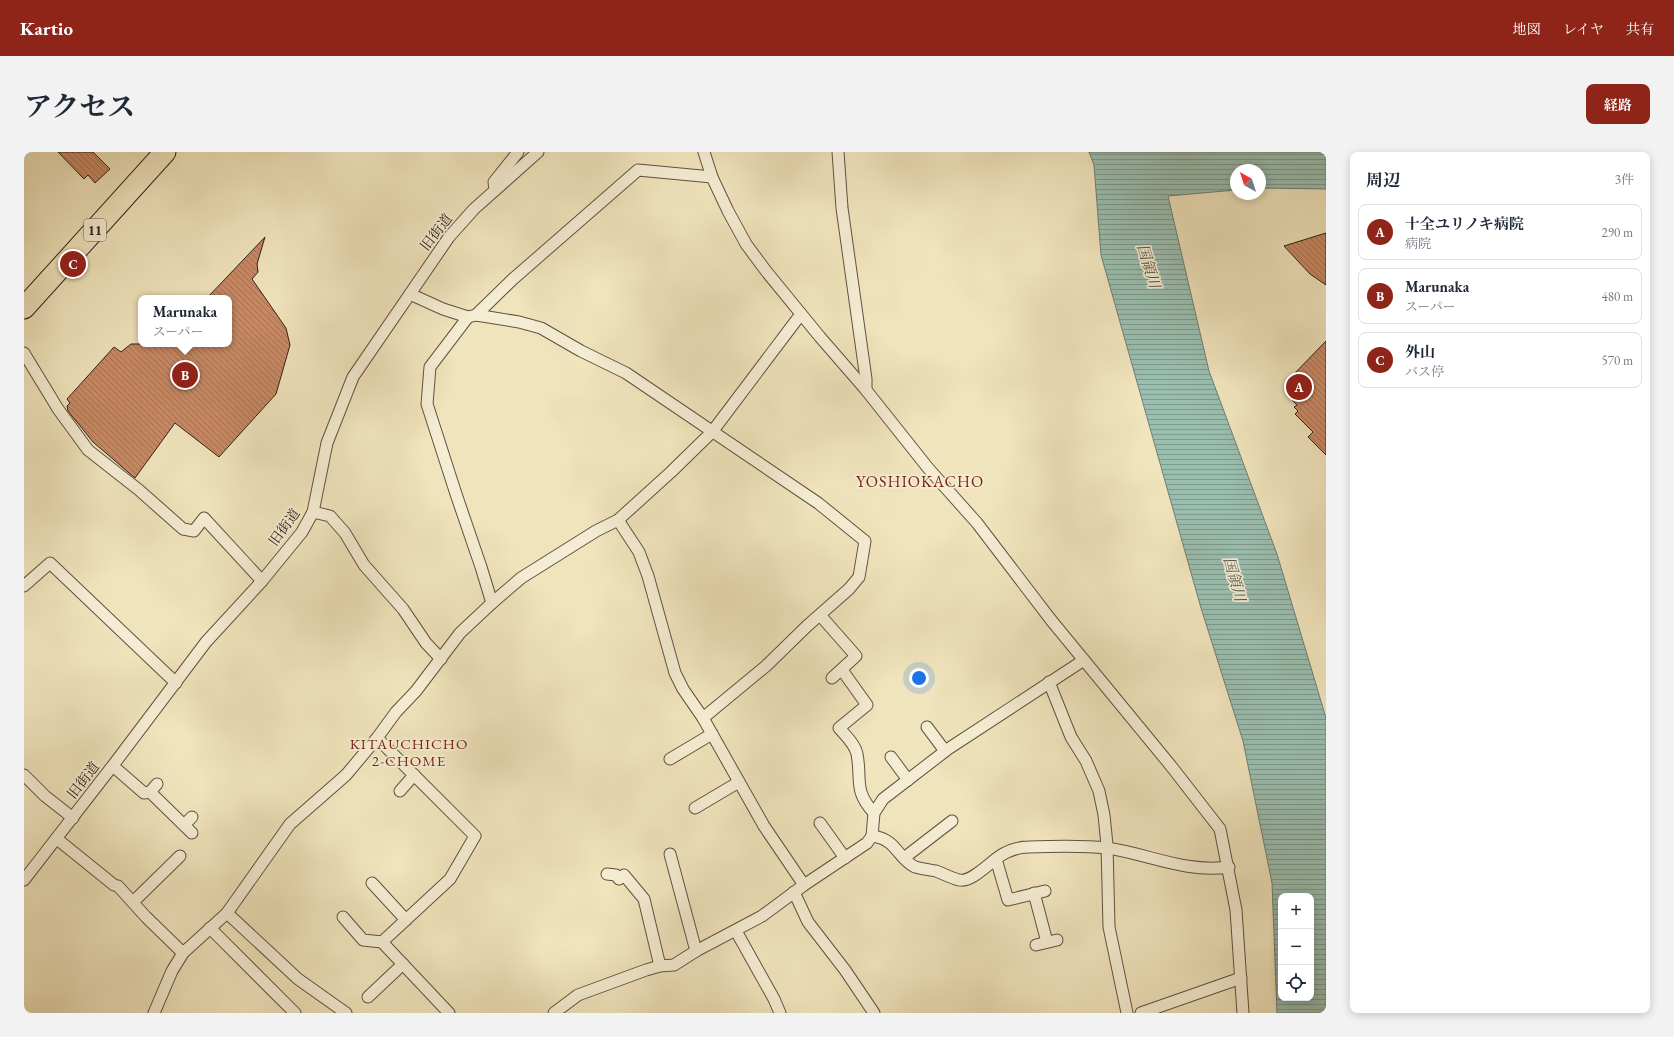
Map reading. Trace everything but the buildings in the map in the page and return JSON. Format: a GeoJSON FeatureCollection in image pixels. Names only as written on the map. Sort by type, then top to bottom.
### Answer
{"type":"FeatureCollection","features":[{"type":"Feature","properties":{"kind":"highway","name":"11"},"geometry":{"type":"LineString","coordinates":[[24,308],[165,152]]}},
{"type":"Feature","properties":{"kind":"street"},"geometry":{"type":"LineString","coordinates":[[495,190],[494,182],[518,152]]}},
{"type":"Feature","properties":{"kind":"street","name":"旧街道"},"geometry":{"type":"LineString","coordinates":[[24,880],[113,766],[206,642],[262,581],[302,532],[313,512],[327,443],[352,377],[449,237],[474,209],[538,152]]}},
{"type":"Feature","properties":{"kind":"street"},"geometry":{"type":"LineString","coordinates":[[704,152],[712,177],[746,244],[801,314],[866,390],[928,468],[977,524],[1051,620],[1171,766],[1203,809],[1214,819],[1220,829],[1229,867],[1236,910],[1243,1013]]}},
{"type":"Feature","properties":{"kind":"street"},"geometry":{"type":"LineString","coordinates":[[838,152],[842,208],[866,379],[866,390]]}},
{"type":"Feature","properties":{"kind":"street"},"geometry":{"type":"LineString","coordinates":[[492,603],[427,404],[430,367],[472,316],[638,170],[712,177]]}},
{"type":"Feature","properties":{"kind":"street"},"geometry":{"type":"LineString","coordinates":[[410,294],[442,309],[472,316],[519,322],[541,328],[580,351],[596,357],[626,373],[818,503],[865,541],[859,577],[849,589],[766,666],[703,718]]}},
{"type":"Feature","properties":{"kind":"street"},"geometry":{"type":"LineString","coordinates":[[154,1013],[172,971],[183,953],[227,913],[290,824],[346,775],[378,738],[396,712],[416,691],[460,633],[521,578],[596,531],[618,520],[712,432],[801,314]]}},
{"type":"Feature","properties":{"kind":"street"},"geometry":{"type":"LineString","coordinates":[[24,353],[58,409],[88,450],[139,490],[184,529],[194,530],[204,518],[262,581]]}},
{"type":"Feature","properties":{"kind":"street"},"geometry":{"type":"LineString","coordinates":[[313,512],[330,516],[345,533],[364,565],[403,610],[426,643],[441,658]]}},
{"type":"Feature","properties":{"kind":"street"},"geometry":{"type":"LineString","coordinates":[[618,520],[639,552],[648,576],[675,672],[683,689],[703,718],[764,826],[804,885]]}},
{"type":"Feature","properties":{"kind":"street"},"geometry":{"type":"LineString","coordinates":[[26,580],[50,563],[176,683]]}},
{"type":"Feature","properties":{"kind":"street"},"geometry":{"type":"LineString","coordinates":[[820,615],[856,656],[832,678]]}},
{"type":"Feature","properties":{"kind":"street"},"geometry":{"type":"LineString","coordinates":[[554,1013],[578,995],[660,966],[674,965],[696,951],[762,916],[804,885],[867,843],[872,836],[874,813],[882,799],[945,751],[1084,660]]}},
{"type":"Feature","properties":{"kind":"street"},"geometry":{"type":"LineString","coordinates":[[842,670],[867,705],[839,728],[852,743],[857,753],[859,789],[864,803],[874,813]]}},
{"type":"Feature","properties":{"kind":"street"},"geometry":{"type":"LineString","coordinates":[[1049,682],[1071,737],[1086,761],[1099,791],[1108,848],[1109,927],[1127,1013]]}},
{"type":"Feature","properties":{"kind":"street"},"geometry":{"type":"LineString","coordinates":[[927,727],[945,751]]}},
{"type":"Feature","properties":{"kind":"street"},"geometry":{"type":"LineString","coordinates":[[670,759],[712,734]]}},
{"type":"Feature","properties":{"kind":"street"},"geometry":{"type":"LineString","coordinates":[[378,738],[475,836],[450,879],[382,942]]}},
{"type":"Feature","properties":{"kind":"street"},"geometry":{"type":"LineString","coordinates":[[891,757],[908,780]]}},
{"type":"Feature","properties":{"kind":"street"},"geometry":{"type":"LineString","coordinates":[[113,766],[144,793],[150,792],[157,784]]}},
{"type":"Feature","properties":{"kind":"street"},"geometry":{"type":"LineString","coordinates":[[27,773],[44,796],[73,818]]}},
{"type":"Feature","properties":{"kind":"street"},"geometry":{"type":"LineString","coordinates":[[400,791],[414,775]]}},
{"type":"Feature","properties":{"kind":"street"},"geometry":{"type":"LineString","coordinates":[[695,808],[739,782]]}},
{"type":"Feature","properties":{"kind":"street"},"geometry":{"type":"LineString","coordinates":[[150,792],[188,829],[192,817]]}},
{"type":"Feature","properties":{"kind":"street"},"geometry":{"type":"LineString","coordinates":[[904,858],[952,821]]}},
{"type":"Feature","properties":{"kind":"street"},"geometry":{"type":"LineString","coordinates":[[820,823],[844,858]]}},
{"type":"Feature","properties":{"kind":"street"},"geometry":{"type":"LineString","coordinates":[[872,836],[880,837],[890,842],[904,858],[916,867],[938,872],[960,880],[969,879],[1005,853],[1025,847],[1071,845],[1108,848],[1168,864],[1213,869],[1229,867]]}},
{"type":"Feature","properties":{"kind":"street"},"geometry":{"type":"LineString","coordinates":[[57,839],[114,886],[118,886],[183,953]]}},
{"type":"Feature","properties":{"kind":"street"},"geometry":{"type":"LineString","coordinates":[[670,854],[696,951]]}},
{"type":"Feature","properties":{"kind":"street"},"geometry":{"type":"LineString","coordinates":[[133,902],[180,856]]}},
{"type":"Feature","properties":{"kind":"street"},"geometry":{"type":"LineString","coordinates":[[996,859],[1008,900],[1039,892],[1047,942]]}},
{"type":"Feature","properties":{"kind":"street"},"geometry":{"type":"LineString","coordinates":[[607,874],[616,875],[619,879],[624,875],[644,899],[660,966]]}},
{"type":"Feature","properties":{"kind":"street"},"geometry":{"type":"LineString","coordinates":[[372,883],[406,920]]}},
{"type":"Feature","properties":{"kind":"street"},"geometry":{"type":"LineString","coordinates":[[794,892],[808,922],[845,970],[874,1013]]}},
{"type":"Feature","properties":{"kind":"street"},"geometry":{"type":"LineString","coordinates":[[227,913],[298,979],[346,1013]]}},
{"type":"Feature","properties":{"kind":"street"},"geometry":{"type":"LineString","coordinates":[[343,917],[363,940],[382,942],[449,1013]]}},
{"type":"Feature","properties":{"kind":"street"},"geometry":{"type":"LineString","coordinates":[[210,928],[295,1013]]}},
{"type":"Feature","properties":{"kind":"street"},"geometry":{"type":"LineString","coordinates":[[736,931],[780,1013]]}},
{"type":"Feature","properties":{"kind":"street"},"geometry":{"type":"LineString","coordinates":[[368,997],[403,964]]}},
{"type":"Feature","properties":{"kind":"street"},"geometry":{"type":"LineString","coordinates":[[1141,1013],[1241,978]]}},
{"type":"Feature","properties":{"kind":"water","name":"国領川"},"geometry":{"type":"Polygon","coordinates":[[[1089,152],[1326,152],[1326,189],[1266,188],[1266,164],[1230,164],[1230,191],[1168,196],[1209,371],[1277,554],[1326,718],[1326,1013],[1277,1013],[1272,883],[1243,741],[1201,608],[1101,255],[1094,165],[1089,152]]]}},
{"type":"Feature","properties":{"kind":"place","name":"外山"},"geometry":{"type":"Point","coordinates":[73,264]}},
{"type":"Feature","properties":{"kind":"place","name":"Marunaka"},"geometry":{"type":"Point","coordinates":[185,375]}},
{"type":"Feature","properties":{"kind":"place","name":"十全ユリノキ病院"},"geometry":{"type":"Point","coordinates":[1299,387]}},
{"type":"Feature","properties":{"kind":"district","name":"YOSHIOKACHO"},"geometry":{"type":"Point","coordinates":[920,481]}},
{"type":"Feature","properties":{"kind":"district","name":"KITAUCHICHO 2-CHOME"},"geometry":{"type":"Point","coordinates":[409,752]}}]}
